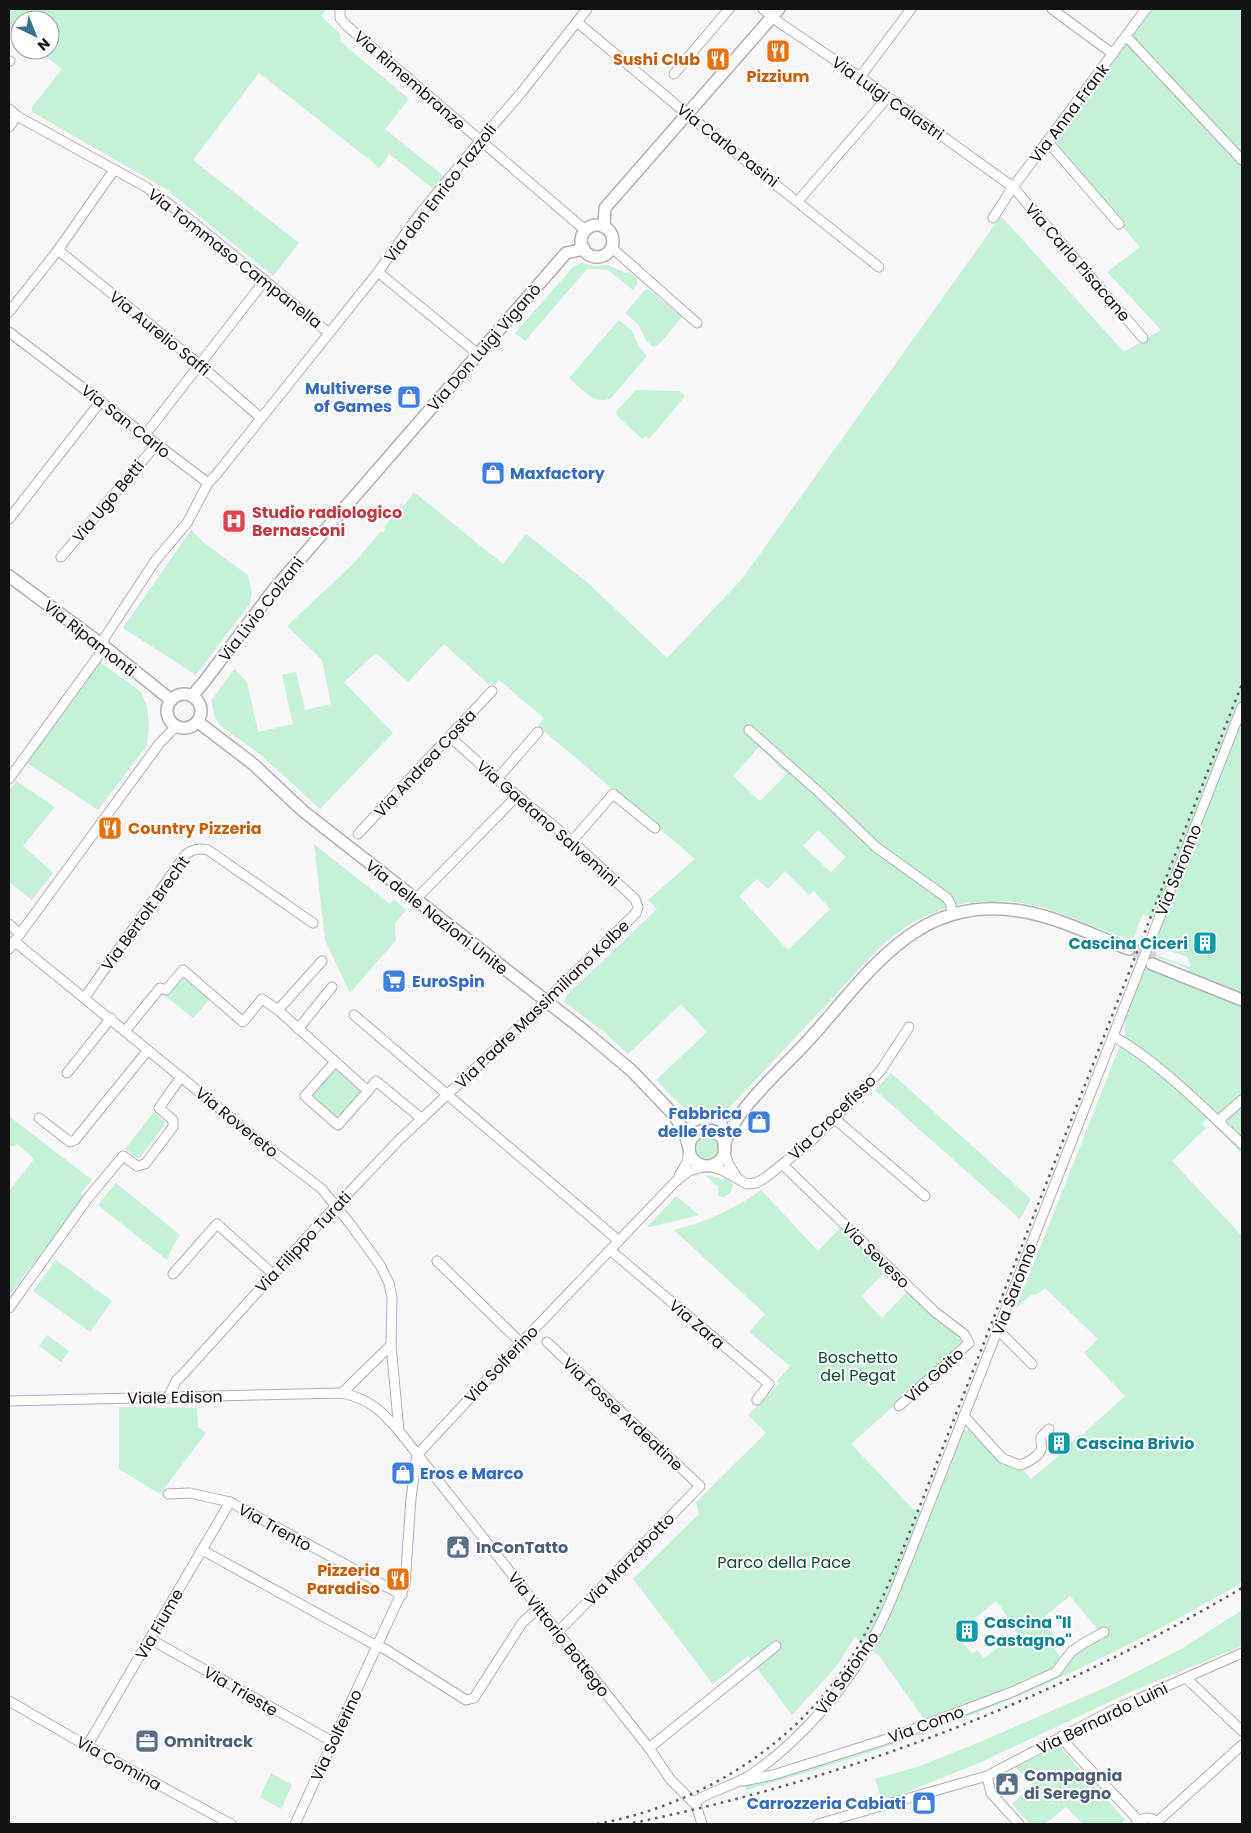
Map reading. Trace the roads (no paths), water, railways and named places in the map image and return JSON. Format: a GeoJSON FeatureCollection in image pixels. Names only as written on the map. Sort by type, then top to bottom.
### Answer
{"type":"FeatureCollection","features":[{"type":"Feature","properties":{"kind":"street","name":"Via don Enrico Tazzoli"},"geometry":{"type":"LineString","coordinates":[[208,483],[378,272],[418,216],[521,93],[587,9]]}},
{"type":"Feature","properties":{"kind":"street"},"geometry":{"type":"LineString","coordinates":[[674,74],[729,9]]}},
{"type":"Feature","properties":{"kind":"street","name":"Via Luigi Calastri"},"geometry":{"type":"LineString","coordinates":[[763,9],[775,13],[1013,187]]}},
{"type":"Feature","properties":{"kind":"street"},"geometry":{"type":"LineString","coordinates":[[860,77],[912,9]]}},
{"type":"Feature","properties":{"kind":"street"},"geometry":{"type":"LineString","coordinates":[[1052,9],[1113,54]]}},
{"type":"Feature","properties":{"kind":"street","name":"Via Anna Frank"},"geometry":{"type":"LineString","coordinates":[[993,218],[1013,187],[1146,9]]}},
{"type":"Feature","properties":{"kind":"street","name":"Via Rimembranze"},"geometry":{"type":"LineString","coordinates":[[340,13],[480,140],[585,230]]}},
{"type":"Feature","properties":{"kind":"street"},"geometry":{"type":"LineString","coordinates":[[604,227],[605,208],[775,13]]}},
{"type":"Feature","properties":{"kind":"street","name":"Via Carlo Pasini"},"geometry":{"type":"LineString","coordinates":[[577,22],[687,114],[880,267]]}},
{"type":"Feature","properties":{"kind":"street"},"geometry":{"type":"LineString","coordinates":[[1126,36],[1242,160]]}},
{"type":"Feature","properties":{"kind":"street"},"geometry":{"type":"LineString","coordinates":[[798,201],[888,97]]}},
{"type":"Feature","properties":{"kind":"street","name":"Via Tommaso Campanella"},"geometry":{"type":"LineString","coordinates":[[9,109],[17,116],[146,187],[175,208],[329,333]]}},
{"type":"Feature","properties":{"kind":"street"},"geometry":{"type":"LineString","coordinates":[[9,126],[17,116]]}},
{"type":"Feature","properties":{"kind":"street"},"geometry":{"type":"LineString","coordinates":[[1048,142],[1119,224]]}},
{"type":"Feature","properties":{"kind":"street"},"geometry":{"type":"LineString","coordinates":[[9,312],[58,250],[114,170]]}},
{"type":"Feature","properties":{"kind":"street","name":"Via Carlo Pisacane"},"geometry":{"type":"LineString","coordinates":[[1013,187],[1143,338]]}},
{"type":"Feature","properties":{"kind":"street"},"geometry":{"type":"LineString","coordinates":[[594,225],[604,227],[609,231],[612,238],[611,248],[604,255],[598,257],[588,254],[581,240],[585,230],[594,225]]}},
{"type":"Feature","properties":{"kind":"street"},"geometry":{"type":"LineString","coordinates":[[611,248],[697,323]]}},
{"type":"Feature","properties":{"kind":"street","name":"Via Don Luigi Viganò"},"geometry":{"type":"LineString","coordinates":[[390,455],[566,252],[584,249]]}},
{"type":"Feature","properties":{"kind":"street","name":"Via Aurelio Saffi"},"geometry":{"type":"LineString","coordinates":[[58,250],[262,418]]}},
{"type":"Feature","properties":{"kind":"street"},"geometry":{"type":"LineString","coordinates":[[378,272],[478,354]]}},
{"type":"Feature","properties":{"kind":"street"},"geometry":{"type":"LineString","coordinates":[[145,436],[265,280]]}},
{"type":"Feature","properties":{"kind":"street","name":"Via San Carlo"},"geometry":{"type":"LineString","coordinates":[[9,332],[208,483]]}},
{"type":"Feature","properties":{"kind":"street"},"geometry":{"type":"LineString","coordinates":[[9,519],[101,401]]}},
{"type":"Feature","properties":{"kind":"street","name":"Via Ugo Betti"},"geometry":{"type":"LineString","coordinates":[[61,557],[156,444]]}},
{"type":"Feature","properties":{"kind":"street","name":"Via Livio Colzani"},"geometry":{"type":"LineString","coordinates":[[192,696],[275,588],[390,455]]}},
{"type":"Feature","properties":{"kind":"street"},"geometry":{"type":"LineString","coordinates":[[9,779],[98,655],[101,644],[155,561],[187,523],[208,483]]}},
{"type":"Feature","properties":{"kind":"street","name":"Via Ripamonti"},"geometry":{"type":"LineString","coordinates":[[9,576],[101,644],[171,700]]}},
{"type":"Feature","properties":{"kind":"street","name":"Via Andrea Costa"},"geometry":{"type":"LineString","coordinates":[[358,834],[492,691]]}},
{"type":"Feature","properties":{"kind":"street"},"geometry":{"type":"LineString","coordinates":[[181,694],[192,696],[197,699],[202,710],[198,722],[188,728],[176,726],[168,717],[168,706],[171,700],[181,694]]}},
{"type":"Feature","properties":{"kind":"street","name":"Via Saronno"},"geometry":{"type":"LineString","coordinates":[[694,1802],[758,1770],[803,1730],[831,1699],[865,1652],[883,1618],[904,1569],[1242,708]]}},
{"type":"Feature","properties":{"kind":"street","name":"Via delle Nazioni Unite"},"geometry":{"type":"LineString","coordinates":[[198,722],[253,764],[303,811],[582,1029],[632,1071],[674,1115]]}},
{"type":"Feature","properties":{"kind":"street"},"geometry":{"type":"LineString","coordinates":[[14,941],[159,744],[176,726]]}},
{"type":"Feature","properties":{"kind":"street"},"geometry":{"type":"LineString","coordinates":[[749,730],[876,846],[947,898],[950,902],[952,915]]}},
{"type":"Feature","properties":{"kind":"street"},"geometry":{"type":"LineString","coordinates":[[497,779],[538,732]]}},
{"type":"Feature","properties":{"kind":"street","name":"Via Gaetano Salvemini"},"geometry":{"type":"LineString","coordinates":[[450,737],[572,841],[635,899],[638,907],[636,913]]}},
{"type":"Feature","properties":{"kind":"street"},"geometry":{"type":"LineString","coordinates":[[572,841],[613,794],[655,828]]}},
{"type":"Feature","properties":{"kind":"street"},"geometry":{"type":"LineString","coordinates":[[416,899],[517,796]]}},
{"type":"Feature","properties":{"kind":"street","name":"Via Bertolt Brecht"},"geometry":{"type":"LineString","coordinates":[[85,997],[186,854],[193,850],[200,848],[208,850],[313,923]]}},
{"type":"Feature","properties":{"kind":"street"},"geometry":{"type":"LineString","coordinates":[[675,1182],[689,1171],[708,1166],[720,1159],[731,1128],[745,1108],[827,1020],[858,982],[900,940],[929,924],[952,915],[981,909],[1027,912],[1128,952],[1032,920],[1002,915],[969,917],[942,925],[903,946],[846,1004],[827,1020]]}},
{"type":"Feature","properties":{"kind":"street","name":"Via Padre Massimiliano Kolbe"},"geometry":{"type":"LineString","coordinates":[[448,1095],[636,913]]}},
{"type":"Feature","properties":{"kind":"street","name":"Via Rovereto"},"geometry":{"type":"LineString","coordinates":[[9,924],[14,941],[322,1189],[336,1206],[380,1266],[389,1283],[392,1298],[391,1345],[399,1431]]}},
{"type":"Feature","properties":{"kind":"street"},"geometry":{"type":"LineString","coordinates":[[278,1010],[322,961]]}},
{"type":"Feature","properties":{"kind":"street"},"geometry":{"type":"LineString","coordinates":[[1242,993],[1153,961],[1242,1000]]}},
{"type":"Feature","properties":{"kind":"street"},"geometry":{"type":"LineString","coordinates":[[125,1031],[160,988],[166,990],[183,970],[243,1022],[262,999],[278,1010],[368,1091]]}},
{"type":"Feature","properties":{"kind":"street"},"geometry":{"type":"LineString","coordinates":[[298,1029],[332,987]]}},
{"type":"Feature","properties":{"kind":"street"},"geometry":{"type":"LineString","coordinates":[[354,1016],[619,1241]]}},
{"type":"Feature","properties":{"kind":"street"},"geometry":{"type":"LineString","coordinates":[[67,1073],[110,1018]]}},
{"type":"Feature","properties":{"kind":"street","name":"Via Crocefisso"},"geometry":{"type":"LineString","coordinates":[[739,1181],[747,1184],[756,1183],[783,1165],[835,1119],[881,1070],[909,1027]]}},
{"type":"Feature","properties":{"kind":"street"},"geometry":{"type":"LineString","coordinates":[[1112,1036],[1165,1074],[1242,1144]]}},
{"type":"Feature","properties":{"kind":"street"},"geometry":{"type":"LineString","coordinates":[[39,1118],[70,1142],[75,1140],[148,1050]]}},
{"type":"Feature","properties":{"kind":"street"},"geometry":{"type":"LineString","coordinates":[[335,1062],[305,1096],[338,1125],[376,1081],[422,1119]]}},
{"type":"Feature","properties":{"kind":"street"},"geometry":{"type":"LineString","coordinates":[[9,1308],[88,1198],[123,1156],[137,1166],[145,1164],[173,1127],[173,1120],[159,1108],[181,1077]]}},
{"type":"Feature","properties":{"kind":"street","name":"Via Filippo Turati"},"geometry":{"type":"LineString","coordinates":[[168,1398],[176,1381],[273,1274],[399,1140],[448,1095]]}},
{"type":"Feature","properties":{"kind":"street"},"geometry":{"type":"LineString","coordinates":[[1218,1121],[1242,1100]]}},
{"type":"Feature","properties":{"kind":"street"},"geometry":{"type":"LineString","coordinates":[[675,1182],[684,1167],[694,1136],[726,1122],[745,1108]]}},
{"type":"Feature","properties":{"kind":"street"},"geometry":{"type":"LineString","coordinates":[[674,1115],[704,1131],[711,1131],[719,1136],[729,1165],[739,1181]]}},
{"type":"Feature","properties":{"kind":"street"},"geometry":{"type":"LineString","coordinates":[[674,1115],[684,1130],[694,1161],[722,1170],[739,1181]]}},
{"type":"Feature","properties":{"kind":"street"},"geometry":{"type":"LineString","coordinates":[[835,1119],[925,1196]]}},
{"type":"Feature","properties":{"kind":"street","name":"Via Seveso"},"geometry":{"type":"LineString","coordinates":[[783,1165],[935,1312],[964,1334],[969,1343]]}},
{"type":"Feature","properties":{"kind":"street","name":"Via Solferino"},"geometry":{"type":"LineString","coordinates":[[296,1824],[332,1742],[402,1595],[405,1585],[417,1455],[521,1342],[675,1182]]}},
{"type":"Feature","properties":{"kind":"street"},"geometry":{"type":"LineString","coordinates":[[173,1274],[217,1224],[273,1274]]}},
{"type":"Feature","properties":{"kind":"street","name":"Via Zara"},"geometry":{"type":"LineString","coordinates":[[610,1250],[770,1384],[757,1400]]}},
{"type":"Feature","properties":{"kind":"street"},"geometry":{"type":"LineString","coordinates":[[437,1261],[521,1342]]}},
{"type":"Feature","properties":{"kind":"street"},"geometry":{"type":"LineString","coordinates":[[998,1330],[1032,1364]]}},
{"type":"Feature","properties":{"kind":"street","name":"Via Fosse Ardeatine"},"geometry":{"type":"LineString","coordinates":[[547,1342],[700,1486]]}},
{"type":"Feature","properties":{"kind":"street","name":"Via Goito"},"geometry":{"type":"LineString","coordinates":[[899,1406],[969,1343]]}},
{"type":"Feature","properties":{"kind":"street"},"geometry":{"type":"LineString","coordinates":[[342,1394],[391,1345]]}},
{"type":"Feature","properties":{"kind":"street"},"geometry":{"type":"LineString","coordinates":[[342,1394],[354,1396],[368,1402],[383,1413],[417,1455]]}},
{"type":"Feature","properties":{"kind":"street","name":"Viale Edison"},"geometry":{"type":"LineString","coordinates":[[9,1401],[342,1394]]}},
{"type":"Feature","properties":{"kind":"street"},"geometry":{"type":"LineString","coordinates":[[964,1416],[1002,1458],[1019,1466],[1026,1463],[1041,1450],[1040,1437],[1049,1428]]}},
{"type":"Feature","properties":{"kind":"street","name":"Via Vittorio Bottego"},"geometry":{"type":"LineString","coordinates":[[417,1455],[649,1748],[670,1779],[694,1802],[702,1824]]}},
{"type":"Feature","properties":{"kind":"street","name":"Via Marzabotto"},"geometry":{"type":"LineString","coordinates":[[558,1632],[700,1486]]}},
{"type":"Feature","properties":{"kind":"street","name":"Via Trento"},"geometry":{"type":"LineString","coordinates":[[168,1494],[190,1493],[230,1502],[402,1595]]}},
{"type":"Feature","properties":{"kind":"street","name":"Via Fiume"},"geometry":{"type":"LineString","coordinates":[[87,1746],[230,1502]]}},
{"type":"Feature","properties":{"kind":"street"},"geometry":{"type":"LineString","coordinates":[[202,1550],[385,1649],[466,1700],[474,1698],[522,1623],[538,1608]]}},
{"type":"Feature","properties":{"kind":"street","name":"Via Como"},"geometry":{"type":"LineString","coordinates":[[733,1784],[773,1775],[890,1738],[999,1697],[1056,1672],[1072,1652],[1104,1632]]}},
{"type":"Feature","properties":{"kind":"street","name":"Via Trieste"},"geometry":{"type":"LineString","coordinates":[[150,1639],[332,1742]]}},
{"type":"Feature","properties":{"kind":"street"},"geometry":{"type":"LineString","coordinates":[[649,1748],[776,1646]]}},
{"type":"Feature","properties":{"kind":"street","name":"Via Bernardo Luini"},"geometry":{"type":"LineString","coordinates":[[818,1824],[987,1776],[1120,1706],[1242,1653]]}},
{"type":"Feature","properties":{"kind":"street"},"geometry":{"type":"LineString","coordinates":[[1186,1678],[1242,1730]]}},
{"type":"Feature","properties":{"kind":"street","name":"Via Comina"},"geometry":{"type":"LineString","coordinates":[[9,1701],[87,1746],[231,1824]]}},
{"type":"Feature","properties":{"kind":"street"},"geometry":{"type":"LineString","coordinates":[[1062,1736],[1068,1747],[1138,1823],[1144,1818],[1150,1818],[1158,1823],[1242,1744]]}},
{"type":"Feature","properties":{"kind":"street"},"geometry":{"type":"LineString","coordinates":[[987,1776],[992,1793],[1019,1824]]}},
{"type":"Feature","properties":{"kind":"tunnel"},"geometry":{"type":"LineString","coordinates":[[1129,949],[1155,958]]}},
{"type":"Feature","properties":{"kind":"railway"},"geometry":{"type":"LineString","coordinates":[[597,1824],[637,1815],[676,1801],[713,1784],[747,1763],[780,1739],[810,1711],[836,1679],[859,1645],[898,1562],[1242,684]]}},
{"type":"Feature","properties":{"kind":"railway"},"geometry":{"type":"LineString","coordinates":[[633,1823],[714,1805],[793,1783],[871,1759],[947,1731],[1022,1700],[1096,1666],[1170,1629],[1242,1588]]}},
{"type":"Feature","properties":{"kind":"place","name":"Pizzium"},"geometry":{"type":"Point","coordinates":[778,51]}},
{"type":"Feature","properties":{"kind":"place","name":"Sushi Club"},"geometry":{"type":"Point","coordinates":[718,59]}},
{"type":"Feature","properties":{"kind":"place","name":"Multiverse of Games"},"geometry":{"type":"Point","coordinates":[409,397]}},
{"type":"Feature","properties":{"kind":"place","name":"Maxfactory"},"geometry":{"type":"Point","coordinates":[493,473]}},
{"type":"Feature","properties":{"kind":"place","name":"Studio radiologico Bernasconi"},"geometry":{"type":"Point","coordinates":[234,521]}},
{"type":"Feature","properties":{"kind":"place","name":"Country Pizzeria"},"geometry":{"type":"Point","coordinates":[110,828]}},
{"type":"Feature","properties":{"kind":"place","name":"Cascina Ciceri"},"geometry":{"type":"Point","coordinates":[1205,943]}},
{"type":"Feature","properties":{"kind":"place","name":"EuroSpin"},"geometry":{"type":"Point","coordinates":[394,981]}},
{"type":"Feature","properties":{"kind":"place","name":"Fabbrica delle feste"},"geometry":{"type":"Point","coordinates":[759,1122]}},
{"type":"Feature","properties":{"kind":"place","name":"Cascina Brivio"},"geometry":{"type":"Point","coordinates":[1059,1443]}},
{"type":"Feature","properties":{"kind":"place","name":"Eros e Marco"},"geometry":{"type":"Point","coordinates":[403,1473]}},
{"type":"Feature","properties":{"kind":"place","name":"InConTatto"},"geometry":{"type":"Point","coordinates":[458,1547]}},
{"type":"Feature","properties":{"kind":"place","name":"Pizzeria Paradiso"},"geometry":{"type":"Point","coordinates":[398,1579]}},
{"type":"Feature","properties":{"kind":"place","name":"Cascina \"Il Castagno\""},"geometry":{"type":"Point","coordinates":[967,1631]}},
{"type":"Feature","properties":{"kind":"place","name":"Omnitrack"},"geometry":{"type":"Point","coordinates":[147,1741]}},
{"type":"Feature","properties":{"kind":"place","name":"Compagnia di Seregno"},"geometry":{"type":"Point","coordinates":[1007,1784]}},
{"type":"Feature","properties":{"kind":"place","name":"Carrozzeria Cabiati"},"geometry":{"type":"Point","coordinates":[924,1803]}},
{"type":"Feature","properties":{"kind":"park label","name":"Boschetto del Pegat"},"geometry":{"type":"Point","coordinates":[858,1366]}},
{"type":"Feature","properties":{"kind":"park label","name":"Parco della Pace"},"geometry":{"type":"Point","coordinates":[784,1562]}}]}
